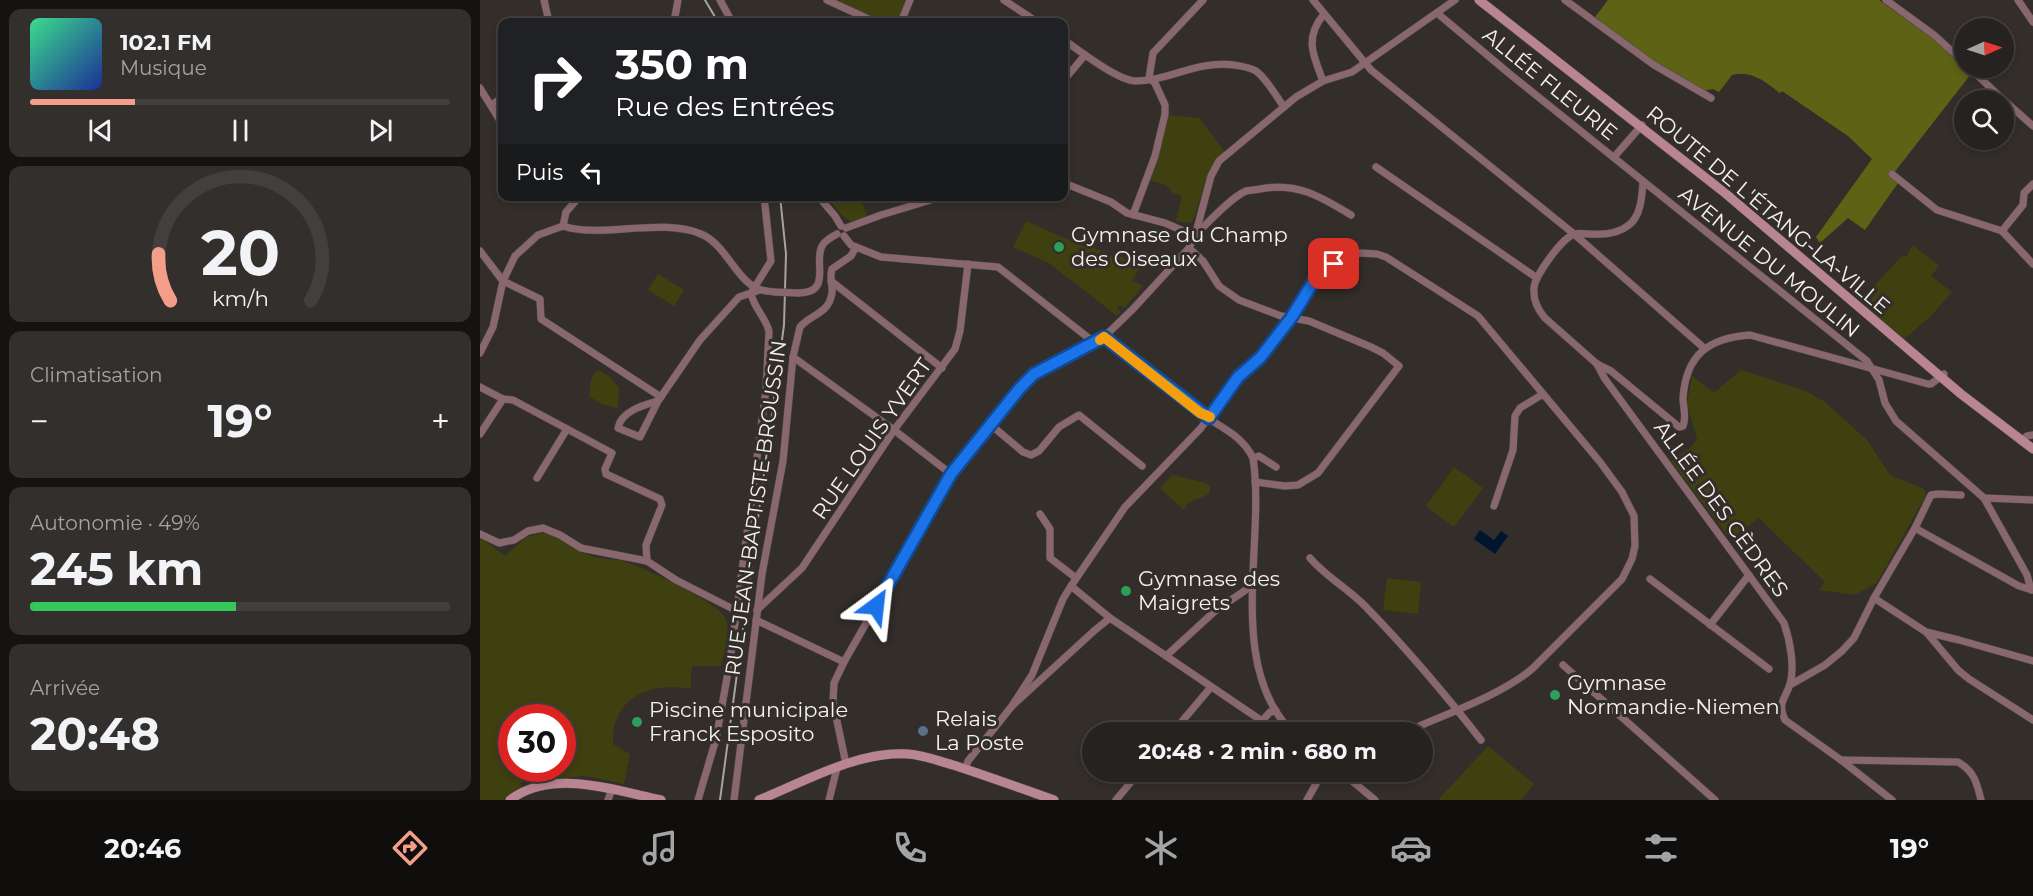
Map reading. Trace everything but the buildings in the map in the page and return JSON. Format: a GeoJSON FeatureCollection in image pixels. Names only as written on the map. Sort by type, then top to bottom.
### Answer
{"type":"FeatureCollection","features":[{"type":"Feature","properties":{"kind":"street"},"geometry":{"type":"LineString","coordinates":[[544,0],[548,18]]}},
{"type":"Feature","properties":{"kind":"street"},"geometry":{"type":"LineString","coordinates":[[672,0],[674,6],[678,4]]}},
{"type":"Feature","properties":{"kind":"street"},"geometry":{"type":"LineString","coordinates":[[720,0],[730,18]]}},
{"type":"Feature","properties":{"kind":"street"},"geometry":{"type":"LineString","coordinates":[[827,0],[866,18]]}},
{"type":"Feature","properties":{"kind":"street"},"geometry":{"type":"LineString","coordinates":[[903,18],[910,0]]}},
{"type":"Feature","properties":{"kind":"street"},"geometry":{"type":"LineString","coordinates":[[1004,0],[1031,18]]}},
{"type":"Feature","properties":{"kind":"street"},"geometry":{"type":"LineString","coordinates":[[1312,0],[1364,63],[1574,234],[1704,348]]}},
{"type":"Feature","properties":{"kind":"street"},"geometry":{"type":"LineString","coordinates":[[829,800],[841,766],[833,702],[834,683],[951,474],[1020,388],[1034,374],[1104,337],[1189,248],[1195,236],[1210,176],[1219,161],[1296,97],[1323,81],[1352,72],[1455,0]]}},
{"type":"Feature","properties":{"kind":"street","name":"ROUTE DE L'ÉTANG-LA-VILLE"},"geometry":{"type":"LineString","coordinates":[[1479,0],[1642,125],[1942,376],[1978,409],[2026,438],[2033,447]]}},
{"type":"Feature","properties":{"kind":"street","name":"ROUTE DE L'ÉTANG-LA-VILLE"},"geometry":{"type":"LineString","coordinates":[[1488,0],[1510,22]]}},
{"type":"Feature","properties":{"kind":"street"},"geometry":{"type":"LineString","coordinates":[[1565,0],[1654,65],[1711,98]]}},
{"type":"Feature","properties":{"kind":"street"},"geometry":{"type":"LineString","coordinates":[[1886,0],[1934,35],[1954,53]]}},
{"type":"Feature","properties":{"kind":"street"},"geometry":{"type":"LineString","coordinates":[[2018,0],[2033,22]]}},
{"type":"Feature","properties":{"kind":"street"},"geometry":{"type":"LineString","coordinates":[[1149,78],[1153,52],[1198,2]]}},
{"type":"Feature","properties":{"kind":"street","name":"ALLÉE FLEURIE"},"geometry":{"type":"LineString","coordinates":[[1437,13],[1643,182]]}},
{"type":"Feature","properties":{"kind":"street"},"geometry":{"type":"LineString","coordinates":[[1323,81],[1310,43],[1316,24],[1324,14]]}},
{"type":"Feature","properties":{"kind":"street"},"geometry":{"type":"LineString","coordinates":[[1068,43],[1124,79],[1136,81],[1157,79],[1217,63],[1249,68],[1260,75],[1284,107]]}},
{"type":"Feature","properties":{"kind":"street"},"geometry":{"type":"LineString","coordinates":[[1068,75],[1085,54]]}},
{"type":"Feature","properties":{"kind":"street"},"geometry":{"type":"LineString","coordinates":[[1132,215],[1155,156],[1165,114],[1165,105],[1155,83],[1149,78]]}},
{"type":"Feature","properties":{"kind":"street"},"geometry":{"type":"LineString","coordinates":[[1980,78],[2033,126]]}},
{"type":"Feature","properties":{"kind":"street"},"geometry":{"type":"LineString","coordinates":[[480,88],[498,116]]}},
{"type":"Feature","properties":{"kind":"street"},"geometry":{"type":"LineString","coordinates":[[492,105],[498,101]]}},
{"type":"Feature","properties":{"kind":"street"},"geometry":{"type":"LineString","coordinates":[[1614,157],[1642,125]]}},
{"type":"Feature","properties":{"kind":"street"},"geometry":{"type":"LineString","coordinates":[[1376,167],[1537,278]]}},
{"type":"Feature","properties":{"kind":"street"},"geometry":{"type":"LineString","coordinates":[[1892,174],[1937,210],[2002,231],[2033,264]]}},
{"type":"Feature","properties":{"kind":"street"},"geometry":{"type":"LineString","coordinates":[[1643,182],[1636,217],[1630,224],[1614,232],[1574,234],[1559,247],[1537,278],[1534,295],[1540,312],[1598,364],[1611,371],[1678,427],[1683,426],[1686,421],[1683,404],[1684,387],[1689,371],[1704,348],[1731,336],[1750,335],[1928,384],[1932,384],[1942,376]]}},
{"type":"Feature","properties":{"kind":"street","name":"AVENUE DU MOULIN"},"geometry":{"type":"LineString","coordinates":[[1643,182],[1867,361],[1872,369]]}},
{"type":"Feature","properties":{"kind":"street"},"geometry":{"type":"LineString","coordinates":[[2002,231],[2023,205],[2024,193],[2033,184]]}},
{"type":"Feature","properties":{"kind":"street"},"geometry":{"type":"LineString","coordinates":[[1068,185],[1111,202],[1132,215],[1166,223],[1195,236]]}},
{"type":"Feature","properties":{"kind":"street"},"geometry":{"type":"LineString","coordinates":[[1195,236],[1218,212],[1246,191],[1270,187],[1289,186],[1308,192],[1351,215]]}},
{"type":"Feature","properties":{"kind":"street"},"geometry":{"type":"LineString","coordinates":[[563,226],[566,212],[576,201]]}},
{"type":"Feature","properties":{"kind":"street"},"geometry":{"type":"LineString","coordinates":[[698,800],[716,738],[737,611],[766,390],[768,326],[753,303],[755,290],[771,261],[765,201]]}},
{"type":"Feature","properties":{"kind":"street"},"geometry":{"type":"LineString","coordinates":[[822,201],[835,216],[851,245],[887,258],[998,267],[1095,343]]}},
{"type":"Feature","properties":{"kind":"street"},"geometry":{"type":"LineString","coordinates":[[660,399],[639,406],[618,423],[618,428],[640,437],[660,399],[700,340],[739,297],[755,290],[808,292],[817,285],[821,275],[821,249],[825,242],[842,231],[881,215],[927,201]]}},
{"type":"Feature","properties":{"kind":"street"},"geometry":{"type":"LineString","coordinates":[[480,352],[493,327],[503,281],[515,256],[538,235],[563,226],[580,230],[654,227],[699,233],[714,243],[755,290]]}},
{"type":"Feature","properties":{"kind":"street","name":"RUE JEAN-BAPTISTE BROUSSIN"},"geometry":{"type":"LineString","coordinates":[[734,800],[757,610],[783,461],[793,357],[800,327],[823,312],[828,304],[832,293],[832,269],[851,256],[856,247]]}},
{"type":"Feature","properties":{"kind":"street"},"geometry":{"type":"LineString","coordinates":[[1189,248],[1203,261],[1227,294],[1252,306],[1309,321],[1371,347],[1399,366],[1318,473],[1298,485],[1285,486],[1254,482]]}},
{"type":"Feature","properties":{"kind":"street"},"geometry":{"type":"LineString","coordinates":[[480,251],[503,281],[540,299],[541,319],[660,399]]}},
{"type":"Feature","properties":{"kind":"street"},"geometry":{"type":"LineString","coordinates":[[965,769],[968,761],[1012,706],[1032,675],[1063,599],[1125,507],[1209,418],[1238,377],[1260,358],[1291,318],[1317,276],[1360,253],[1386,257],[1479,316],[1573,429],[1626,498],[1634,516],[1635,546],[1632,559],[1622,579],[1526,674],[1500,690],[1428,722]]}},
{"type":"Feature","properties":{"kind":"street","name":"RUE LOUIS YVERT"},"geometry":{"type":"LineString","coordinates":[[757,610],[802,568],[894,430],[955,350],[960,332],[968,264]]}},
{"type":"Feature","properties":{"kind":"street"},"geometry":{"type":"LineString","coordinates":[[831,281],[942,368]]}},
{"type":"Feature","properties":{"kind":"street"},"geometry":{"type":"LineString","coordinates":[[1104,337],[1243,442],[1253,458],[1254,651],[1263,683],[1276,711],[1284,722]]}},
{"type":"Feature","properties":{"kind":"street"},"geometry":{"type":"LineString","coordinates":[[793,357],[951,474]]}},
{"type":"Feature","properties":{"kind":"street","name":"ALLÉE DES CÈDRES"},"geometry":{"type":"LineString","coordinates":[[1598,364],[1605,379],[1784,623],[1790,648],[1790,685],[1781,703],[1781,712],[1785,720],[1892,800]]}},
{"type":"Feature","properties":{"kind":"street"},"geometry":{"type":"LineString","coordinates":[[1872,369],[1879,380],[1890,413],[1896,421],[1984,498],[2026,575],[2032,591]]}},
{"type":"Feature","properties":{"kind":"street"},"geometry":{"type":"LineString","coordinates":[[480,387],[502,399],[513,400],[612,453],[605,469],[606,474],[662,501],[646,545],[647,561]]}},
{"type":"Feature","properties":{"kind":"street"},"geometry":{"type":"LineString","coordinates":[[1494,506],[1513,450],[1515,416],[1520,408],[1543,394]]}},
{"type":"Feature","properties":{"kind":"street"},"geometry":{"type":"LineString","coordinates":[[480,434],[502,399]]}},
{"type":"Feature","properties":{"kind":"street"},"geometry":{"type":"LineString","coordinates":[[991,425],[1023,452],[1031,454],[1039,451],[1059,427],[1079,415],[1142,466]]}},
{"type":"Feature","properties":{"kind":"street"},"geometry":{"type":"LineString","coordinates":[[537,478],[567,429]]}},
{"type":"Feature","properties":{"kind":"street"},"geometry":{"type":"LineString","coordinates":[[1253,458],[1259,456],[1276,467]]}},
{"type":"Feature","properties":{"kind":"street"},"geometry":{"type":"LineString","coordinates":[[1790,685],[1825,665],[1842,651],[1860,629],[1874,598],[1915,528],[1931,495],[1961,495]]}},
{"type":"Feature","properties":{"kind":"street"},"geometry":{"type":"LineString","coordinates":[[1984,498],[2033,500]]}},
{"type":"Feature","properties":{"kind":"street"},"geometry":{"type":"LineString","coordinates":[[1040,514],[1050,529],[1050,558],[1076,578]]}},
{"type":"Feature","properties":{"kind":"street"},"geometry":{"type":"LineString","coordinates":[[480,534],[499,543],[514,540],[528,531],[543,528],[581,548],[647,561],[676,580],[737,611]]}},
{"type":"Feature","properties":{"kind":"street"},"geometry":{"type":"LineString","coordinates":[[1915,528],[2032,591]]}},
{"type":"Feature","properties":{"kind":"street"},"geometry":{"type":"LineString","coordinates":[[1310,558],[1364,604],[1457,709],[1481,740]]}},
{"type":"Feature","properties":{"kind":"street"},"geometry":{"type":"LineString","coordinates":[[1710,625],[1749,575]]}},
{"type":"Feature","properties":{"kind":"street"},"geometry":{"type":"LineString","coordinates":[[1650,579],[1769,669]]}},
{"type":"Feature","properties":{"kind":"street"},"geometry":{"type":"LineString","coordinates":[[1166,656],[1215,611],[1253,585]]}},
{"type":"Feature","properties":{"kind":"street"},"geometry":{"type":"LineString","coordinates":[[1071,586],[1110,618],[1262,721],[1270,712],[1276,711]]}},
{"type":"Feature","properties":{"kind":"street"},"geometry":{"type":"LineString","coordinates":[[1874,598],[1926,632],[1958,670],[1969,679],[2033,720]]}},
{"type":"Feature","properties":{"kind":"street"},"geometry":{"type":"LineString","coordinates":[[1012,706],[1110,618]]}},
{"type":"Feature","properties":{"kind":"street"},"geometry":{"type":"LineString","coordinates":[[756,620],[844,662]]}},
{"type":"Feature","properties":{"kind":"street"},"geometry":{"type":"LineString","coordinates":[[1926,632],[2033,662]]}},
{"type":"Feature","properties":{"kind":"street"},"geometry":{"type":"LineString","coordinates":[[1563,665],[1715,800]]}},
{"type":"Feature","properties":{"kind":"street"},"geometry":{"type":"LineString","coordinates":[[1181,722],[1211,687]]}},
{"type":"Feature","properties":{"kind":"street"},"geometry":{"type":"LineString","coordinates":[[759,800],[841,766],[889,755],[909,754],[965,769],[1054,800]]}},
{"type":"Feature","properties":{"kind":"street"},"geometry":{"type":"LineString","coordinates":[[1841,760],[1959,762],[1967,766],[1973,774],[1981,800]]}},
{"type":"Feature","properties":{"kind":"street"},"geometry":{"type":"LineString","coordinates":[[510,800],[532,787],[564,782],[612,789],[661,800]]}},
{"type":"Feature","properties":{"kind":"street"},"geometry":{"type":"LineString","coordinates":[[1116,800],[1131,782]]}},
{"type":"Feature","properties":{"kind":"street"},"geometry":{"type":"LineString","coordinates":[[1307,800],[1316,782]]}},
{"type":"Feature","properties":{"kind":"street"},"geometry":{"type":"LineString","coordinates":[[1353,782],[1375,800]]}},
{"type":"Feature","properties":{"kind":"street"},"geometry":{"type":"LineString","coordinates":[[608,800],[612,789]]}},
{"type":"Feature","properties":{"kind":"shaded area"},"geometry":{"type":"Polygon","coordinates":[[[833,0],[908,0],[901,18],[870,18],[833,0]]]}},
{"type":"Feature","properties":{"kind":"shaded area"},"geometry":{"type":"Polygon","coordinates":[[[1608,0],[1879,0],[1932,38],[1954,58],[1954,78],[1968,78],[1959,90],[1954,90],[1954,96],[1893,174],[1898,183],[1865,230],[1848,218],[1820,243],[1816,237],[1872,159],[1848,136],[1782,91],[1780,93],[1758,78],[1746,74],[1732,75],[1719,92],[1713,89],[1702,91],[1653,63],[1595,17],[1608,0]]]}},
{"type":"Feature","properties":{"kind":"shaded area"},"geometry":{"type":"Polygon","coordinates":[[[1167,115],[1199,118],[1225,152],[1208,176],[1192,222],[1176,221],[1182,196],[1173,193],[1166,185],[1149,180],[1167,115]]]}},
{"type":"Feature","properties":{"kind":"shaded area"},"geometry":{"type":"Polygon","coordinates":[[[830,201],[862,201],[867,216],[851,222],[830,201]]]}},
{"type":"Feature","properties":{"kind":"shaded area"},"geometry":{"type":"Polygon","coordinates":[[[1026,221],[1085,247],[1092,247],[1114,257],[1115,254],[1135,263],[1139,269],[1132,280],[1143,286],[1124,308],[1119,305],[1117,308],[1121,311],[1117,316],[1049,263],[1013,247],[1026,221]]]}},
{"type":"Feature","properties":{"kind":"shaded area"},"geometry":{"type":"Polygon","coordinates":[[[1913,245],[1939,266],[1931,276],[1952,292],[1931,316],[1904,339],[1865,306],[1878,291],[1874,286],[1902,256],[1906,257],[1913,245]]]}},
{"type":"Feature","properties":{"kind":"shaded area"},"geometry":{"type":"Polygon","coordinates":[[[658,274],[684,290],[674,306],[648,290],[658,274]]]}},
{"type":"Feature","properties":{"kind":"shaded area"},"geometry":{"type":"Polygon","coordinates":[[[599,370],[610,377],[619,388],[618,408],[601,404],[589,396],[592,378],[599,370]]]}},
{"type":"Feature","properties":{"kind":"shaded area"},"geometry":{"type":"Polygon","coordinates":[[[1741,370],[1806,391],[1825,402],[1867,440],[1890,475],[1924,489],[1926,495],[1877,583],[1855,595],[1819,590],[1825,582],[1759,518],[1730,539],[1671,461],[1691,447],[1697,439],[1687,404],[1692,376],[1714,393],[1741,370]]]}},
{"type":"Feature","properties":{"kind":"shaded area"},"geometry":{"type":"Polygon","coordinates":[[[1454,467],[1483,488],[1454,527],[1426,506],[1454,467]]]}},
{"type":"Feature","properties":{"kind":"shaded area"},"geometry":{"type":"Polygon","coordinates":[[[1172,475],[1206,483],[1210,487],[1209,494],[1188,503],[1184,510],[1160,488],[1172,475]]]}},
{"type":"Feature","properties":{"kind":"shaded area"},"geometry":{"type":"Polygon","coordinates":[[[541,533],[548,534],[591,556],[623,561],[646,570],[706,602],[724,616],[727,641],[721,666],[693,666],[691,689],[676,687],[648,691],[636,696],[626,704],[619,715],[614,728],[613,744],[630,754],[624,784],[585,776],[576,777],[576,704],[498,704],[498,782],[522,782],[522,786],[503,800],[480,800],[480,537],[505,556],[526,537],[541,533]]]}},
{"type":"Feature","properties":{"kind":"shaded area"},"geometry":{"type":"Polygon","coordinates":[[[1387,578],[1421,582],[1418,614],[1383,610],[1387,578]]]}},
{"type":"Feature","properties":{"kind":"shaded area"},"geometry":{"type":"Polygon","coordinates":[[[1488,746],[1534,784],[1521,800],[1438,800],[1488,746]]]}},
{"type":"Feature","properties":{"kind":"water"},"geometry":{"type":"Polygon","coordinates":[[[1480,530],[1494,540],[1501,531],[1508,536],[1495,554],[1474,539],[1480,530]]]}},
{"type":"Feature","properties":{"kind":"railway"},"geometry":{"type":"LineString","coordinates":[[705,0],[716,18]]}},
{"type":"Feature","properties":{"kind":"railway"},"geometry":{"type":"LineString","coordinates":[[720,800],[784,325],[786,254],[781,201]]}},
{"type":"Feature","properties":{"kind":"slow traffic"},"geometry":{"type":"LineString","coordinates":[[1100,340],[1104,337],[1200,413],[1210,417]]}},
{"type":"Feature","properties":{"kind":"place","name":"Gymnase du Champ des Oiseaux"},"geometry":{"type":"Point","coordinates":[1059,247]}},
{"type":"Feature","properties":{"kind":"place","name":"Gymnase des Maigrets"},"geometry":{"type":"Point","coordinates":[1126,591]}},
{"type":"Feature","properties":{"kind":"place","name":"Gymnase Normandie-Niemen"},"geometry":{"type":"Point","coordinates":[1555,695]}},
{"type":"Feature","properties":{"kind":"place","name":"Piscine municipale Franck Esposito"},"geometry":{"type":"Point","coordinates":[637,722]}},
{"type":"Feature","properties":{"kind":"place","name":"Relais La Poste"},"geometry":{"type":"Point","coordinates":[923,731]}},
{"type":"Feature","properties":{"kind":"route"},"geometry":{"type":"LineString","coordinates":[[876,606],[951,474],[1020,388],[1034,374],[1104,337],[1209,418],[1238,377],[1260,358],[1291,318],[1317,276],[1334,264]]}}]}
